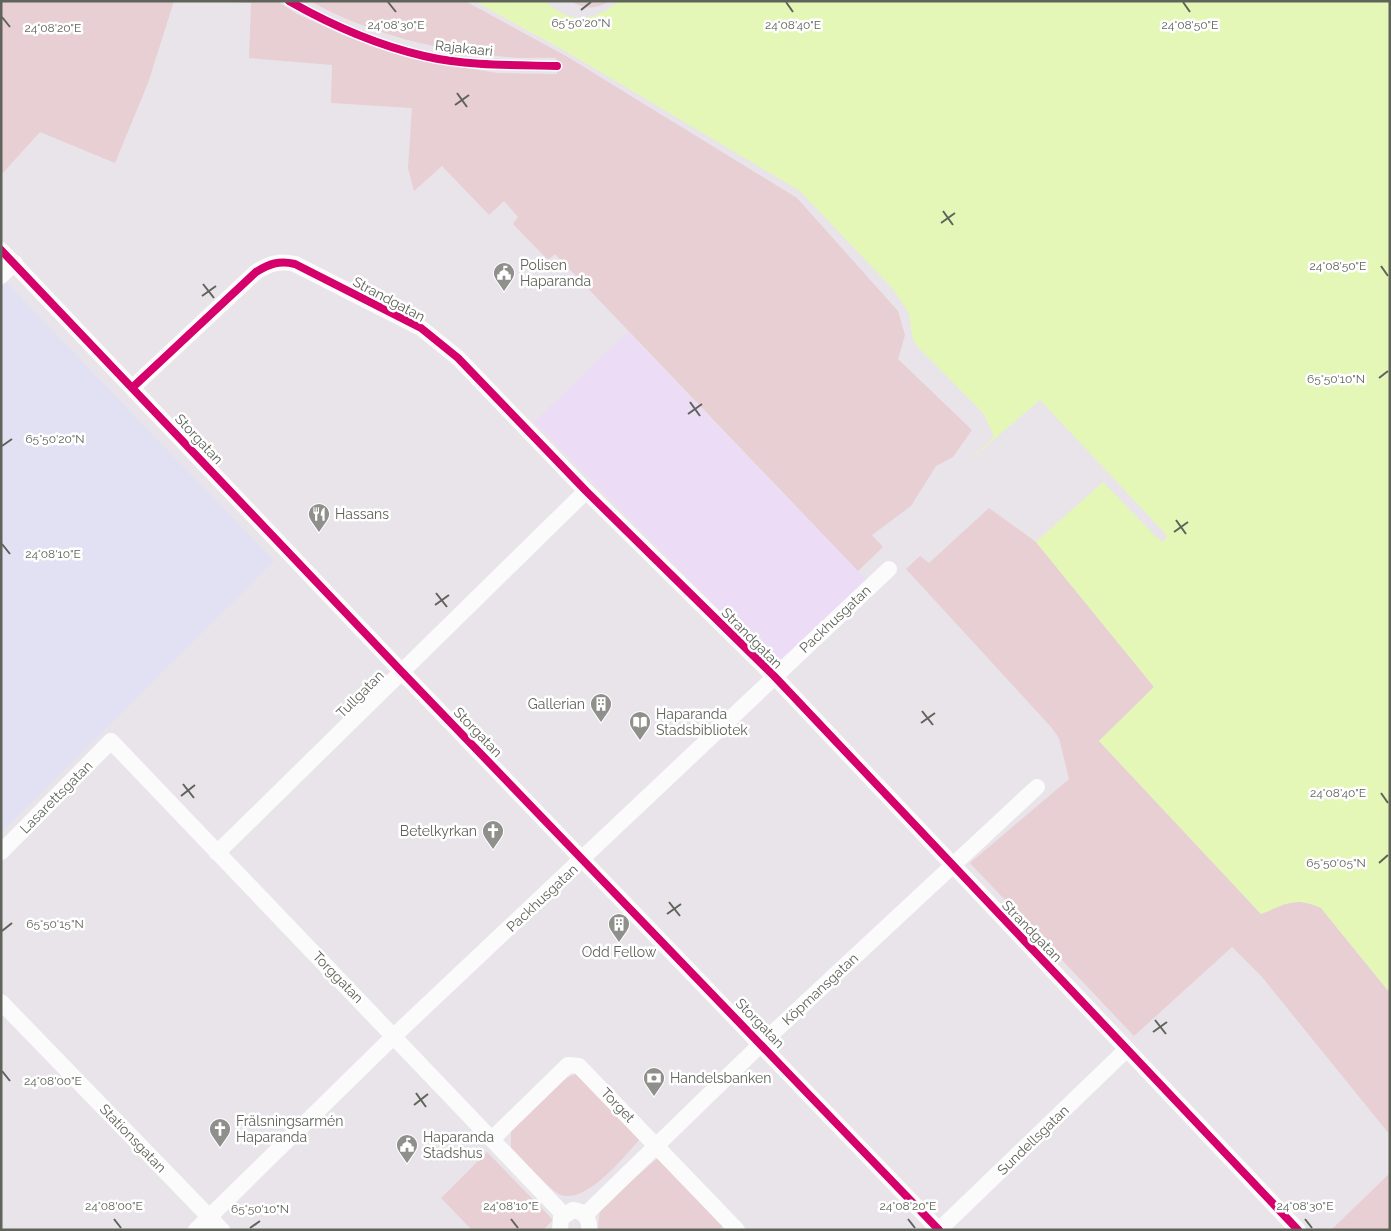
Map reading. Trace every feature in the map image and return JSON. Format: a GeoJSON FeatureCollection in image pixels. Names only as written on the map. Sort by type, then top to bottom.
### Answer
{"type":"FeatureCollection","features":[{"type":"Feature","properties":{"kind":"street","name":"Storgatan"},"geometry":{"type":"LineString","coordinates":[[1,250],[401,671],[762,1043],[939,1230]]}},
{"type":"Feature","properties":{"kind":"street","name":"Strandgatan"},"geometry":{"type":"LineString","coordinates":[[133,387],[256,272],[270,263],[287,262],[421,328],[458,358],[586,491],[774,676],[1298,1230]]}},
{"type":"Feature","properties":{"kind":"street"},"geometry":{"type":"LineString","coordinates":[[1,276],[15,263]]}},
{"type":"Feature","properties":{"kind":"street","name":"Tullgatan"},"geometry":{"type":"LineString","coordinates":[[217,853],[586,491]]}},
{"type":"Feature","properties":{"kind":"street","name":"Packhusgatan"},"geometry":{"type":"LineString","coordinates":[[196,1230],[394,1036],[583,860],[774,676],[889,569]]}},
{"type":"Feature","properties":{"kind":"street","name":"Torggatan"},"geometry":{"type":"LineString","coordinates":[[111,741],[492,1139],[562,1222],[573,1210],[587,1222]]}},
{"type":"Feature","properties":{"kind":"street","name":"Lasarettsgatan"},"geometry":{"type":"LineString","coordinates":[[1,852],[111,741]]}},
{"type":"Feature","properties":{"kind":"street","name":"Köpmansgatan"},"geometry":{"type":"LineString","coordinates":[[587,1222],[657,1146],[762,1043],[1037,787]]}},
{"type":"Feature","properties":{"kind":"street","name":"Stationsgatan"},"geometry":{"type":"LineString","coordinates":[[1,1002],[222,1230]]}},
{"type":"Feature","properties":{"kind":"street","name":"Sundellsgatan"},"geometry":{"type":"LineString","coordinates":[[939,1230],[1127,1049]]}},
{"type":"Feature","properties":{"kind":"street","name":"Torget"},"geometry":{"type":"LineString","coordinates":[[492,1139],[568,1065],[579,1066],[737,1230]]}},
{"type":"Feature","properties":{"kind":"shaded area"},"geometry":{"type":"Polygon","coordinates":[[[1,1],[174,1],[148,83],[115,163],[40,132],[1,175],[1,1]]]}},
{"type":"Feature","properties":{"kind":"shaded area"},"geometry":{"type":"Polygon","coordinates":[[[216,1],[277,1],[297,14],[343,35],[389,52],[427,62],[498,73],[557,74],[556,58],[507,57],[430,45],[380,32],[333,13],[310,1],[465,1],[566,56],[797,198],[898,311],[905,335],[898,359],[972,430],[953,457],[936,466],[911,506],[872,535],[883,547],[858,571],[555,254],[548,260],[513,224],[518,217],[504,201],[489,215],[442,166],[414,191],[408,168],[412,108],[331,103],[332,65],[249,58],[251,3],[216,1]]]}},
{"type":"Feature","properties":{"kind":"shaded area"},"geometry":{"type":"Polygon","coordinates":[[[474,1],[545,1],[564,14],[582,18],[600,13],[619,1],[1390,1],[1390,993],[1321,908],[1304,902],[1297,902],[1261,914],[1099,741],[1154,687],[1036,542],[964,465],[994,437],[984,414],[916,345],[912,336],[909,313],[893,289],[800,191],[567,52],[474,1]]]}},
{"type":"Feature","properties":{"kind":"shaded area"},"geometry":{"type":"Polygon","coordinates":[[[571,1],[610,1],[600,6],[586,7],[571,1]]]}},
{"type":"Feature","properties":{"kind":"shaded area"},"geometry":{"type":"Polygon","coordinates":[[[7,283],[274,561],[1,833],[1,287],[7,283]]]}},
{"type":"Feature","properties":{"kind":"shaded area"},"geometry":{"type":"Polygon","coordinates":[[[628,332],[874,588],[779,671],[534,422],[628,332]]]}},
{"type":"Feature","properties":{"kind":"shaded area"},"geometry":{"type":"Polygon","coordinates":[[[989,508],[1036,542],[1154,687],[1099,741],[1261,914],[1297,902],[1312,904],[1321,908],[1390,993],[1390,1135],[1262,977],[1232,947],[1134,1036],[970,863],[1069,779],[1059,738],[1051,727],[906,569],[920,556],[929,563],[989,508]]]}},
{"type":"Feature","properties":{"kind":"shaded area"},"geometry":{"type":"Polygon","coordinates":[[[576,1074],[641,1138],[604,1177],[581,1193],[569,1196],[554,1191],[511,1148],[511,1130],[566,1078],[576,1074]]]}},
{"type":"Feature","properties":{"kind":"shaded area"},"geometry":{"type":"Polygon","coordinates":[[[487,1152],[553,1220],[543,1230],[472,1230],[441,1198],[487,1152]]]}},
{"type":"Feature","properties":{"kind":"shaded area"},"geometry":{"type":"Polygon","coordinates":[[[658,1158],[723,1226],[719,1230],[598,1230],[600,1208],[658,1158]]]}},
{"type":"Feature","properties":{"kind":"shaded area"},"geometry":{"type":"Polygon","coordinates":[[[1390,1173],[1390,1230],[1332,1230],[1332,1229],[1390,1173]]]}},
{"type":"Feature","properties":{"kind":"pier"},"geometry":{"type":"Polygon","coordinates":[[[1040,400],[1163,531],[1167,536],[1165,541],[1161,541],[1155,536],[1103,482],[1036,542],[964,465],[1040,400]]]}},
{"type":"Feature","properties":{"kind":"cycle path","name":"Rajakaari"},"geometry":{"type":"LineString","coordinates":[[289,1],[355,33],[389,46],[424,56],[456,62],[557,66]]}},
{"type":"Feature","properties":{"kind":"cycle path"},"geometry":{"type":"LineString","coordinates":[[1,250],[401,671],[939,1230]]}},
{"type":"Feature","properties":{"kind":"cycle path"},"geometry":{"type":"LineString","coordinates":[[133,387],[256,272],[274,264],[284,262],[295,264],[421,328],[458,358],[586,491],[774,676],[1298,1230]]}},
{"type":"Feature","properties":{"kind":"place","name":"Polisen Haparanda"},"geometry":{"type":"Point","coordinates":[504,292]}},
{"type":"Feature","properties":{"kind":"place","name":"Hassans"},"geometry":{"type":"Point","coordinates":[319,533]}},
{"type":"Feature","properties":{"kind":"place","name":"Gallerian"},"geometry":{"type":"Point","coordinates":[601,723]}},
{"type":"Feature","properties":{"kind":"place","name":"Haparanda Stadsbibliotek"},"geometry":{"type":"Point","coordinates":[640,741]}},
{"type":"Feature","properties":{"kind":"place","name":"Betelkyrkan"},"geometry":{"type":"Point","coordinates":[493,850]}},
{"type":"Feature","properties":{"kind":"place","name":"Odd Fellow"},"geometry":{"type":"Point","coordinates":[619,943]}},
{"type":"Feature","properties":{"kind":"place","name":"Handelsbanken"},"geometry":{"type":"Point","coordinates":[654,1097]}},
{"type":"Feature","properties":{"kind":"place","name":"Frälsningsarmén Haparanda"},"geometry":{"type":"Point","coordinates":[220,1148]}},
{"type":"Feature","properties":{"kind":"place","name":"Haparanda Stadshus"},"geometry":{"type":"Point","coordinates":[407,1164]}}]}
